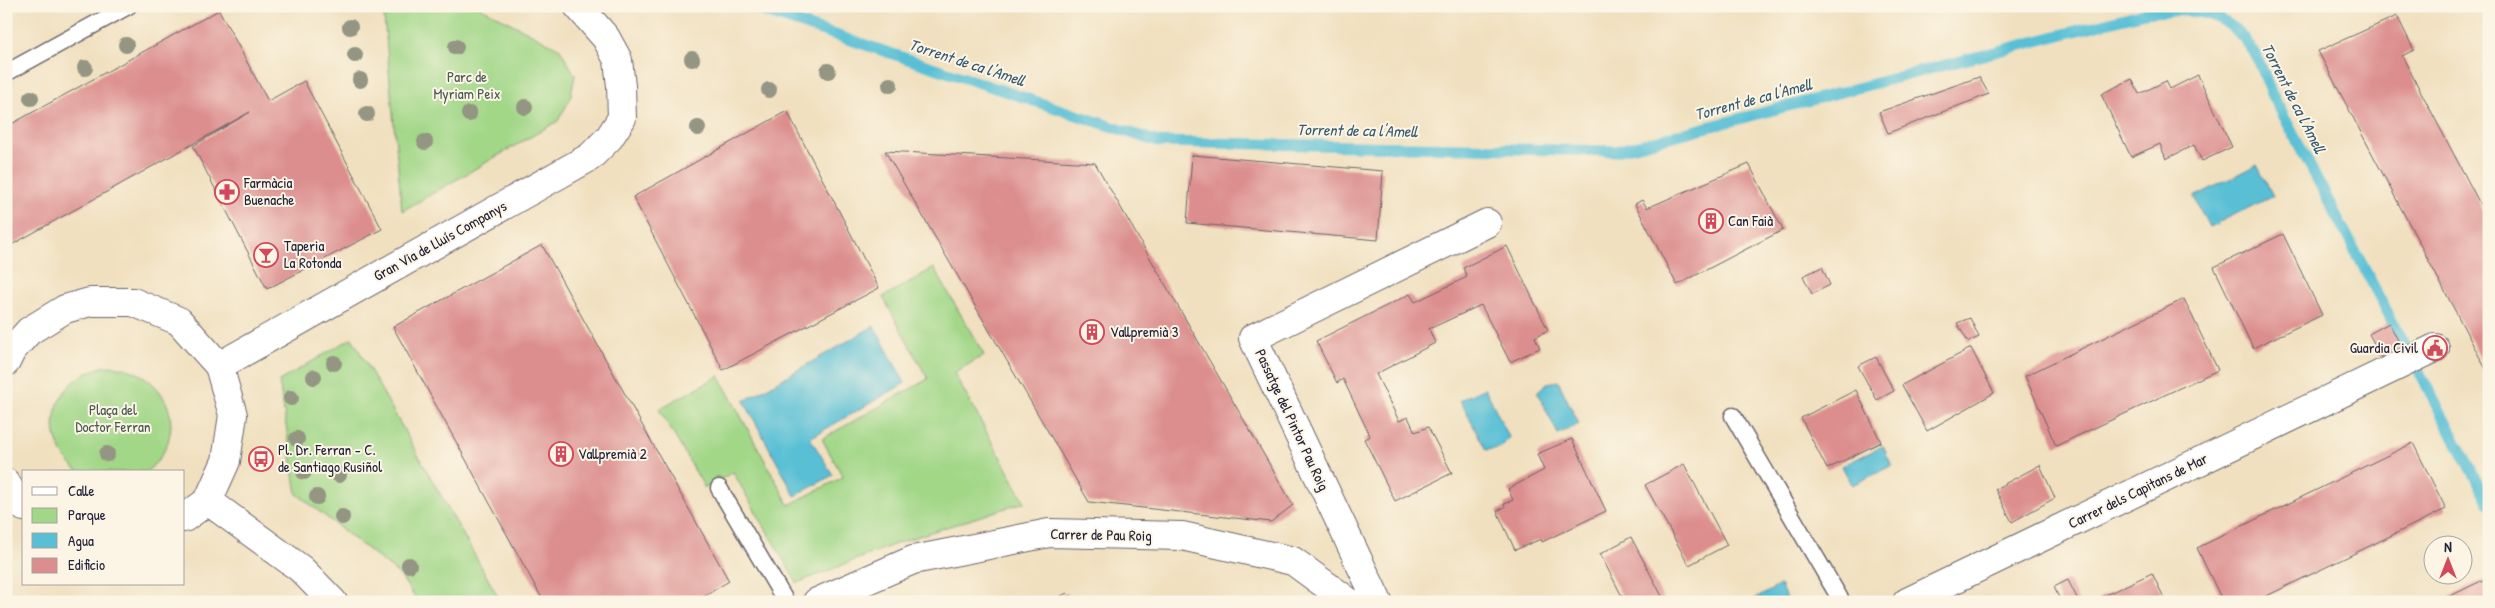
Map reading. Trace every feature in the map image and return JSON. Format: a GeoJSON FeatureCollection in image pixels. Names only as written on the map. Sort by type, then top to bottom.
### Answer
{"type":"FeatureCollection","features":[{"type":"Feature","properties":{"kind":"street","name":"Gran Via de Lluís Companys"},"geometry":{"type":"LineString","coordinates":[[219,366],[590,157],[609,138],[622,118],[618,60],[606,38],[578,6]]}},
{"type":"Feature","properties":{"kind":"street","name":"Passatge del Pintor Pau Roig"},"geometry":{"type":"LineString","coordinates":[[1378,602],[1253,338],[1487,223]]}},
{"type":"Feature","properties":{"kind":"street"},"geometry":{"type":"LineString","coordinates":[[8,353],[29,331],[65,309],[90,302],[133,302],[178,321],[219,366],[233,414],[226,461],[208,501],[185,517]]}},
{"type":"Feature","properties":{"kind":"street","name":"Carrer dels Capitans de Mar"},"geometry":{"type":"LineString","coordinates":[[1907,602],[2436,348]]}},
{"type":"Feature","properties":{"kind":"street"},"geometry":{"type":"LineString","coordinates":[[208,501],[301,569],[332,602]]}},
{"type":"Feature","properties":{"kind":"street","name":"Carrer de Pau Roig"},"geometry":{"type":"LineString","coordinates":[[817,602],[913,560],[1049,533],[1062,533],[1182,536],[1293,561],[1349,602]]}},
{"type":"Feature","properties":{"kind":"lane"},"geometry":{"type":"LineString","coordinates":[[6,73],[128,6]]}},
{"type":"Feature","properties":{"kind":"lane"},"geometry":{"type":"LineString","coordinates":[[1733,416],[1842,602]]}},
{"type":"Feature","properties":{"kind":"lane"},"geometry":{"type":"LineString","coordinates":[[719,488],[786,602]]}},
{"type":"Feature","properties":{"kind":"green space","name":"Parc de Myriam Peix"},"geometry":{"type":"Polygon","coordinates":[[[383,6],[478,6],[560,49],[575,75],[570,99],[558,121],[402,211],[383,6]]]}},
{"type":"Feature","properties":{"kind":"green space"},"geometry":{"type":"Polygon","coordinates":[[[934,268],[984,355],[954,373],[1025,502],[903,541],[797,583],[733,472],[705,488],[659,409],[719,376],[789,505],[843,477],[822,439],[928,379],[883,297],[934,268]]]}},
{"type":"Feature","properties":{"kind":"green space"},"geometry":{"type":"Polygon","coordinates":[[[352,338],[501,602],[418,602],[399,574],[297,494],[279,381],[352,338]]]}},
{"type":"Feature","properties":{"kind":"green space","name":"Plaça del Doctor Ferran"},"geometry":{"type":"Polygon","coordinates":[[[106,366],[127,369],[144,377],[158,389],[167,404],[171,421],[169,439],[161,456],[148,470],[77,470],[65,458],[57,442],[54,426],[56,410],[63,395],[73,383],[88,373],[106,366]]]}},
{"type":"Feature","properties":{"kind":"water"},"geometry":{"type":"Polygon","coordinates":[[[2257,165],[2273,196],[2209,227],[2194,197],[2257,165]]]}},
{"type":"Feature","properties":{"kind":"water"},"geometry":{"type":"Polygon","coordinates":[[[874,326],[905,383],[810,438],[833,475],[795,496],[744,401],[874,326]]]}},
{"type":"Feature","properties":{"kind":"water"},"geometry":{"type":"Polygon","coordinates":[[[1558,381],[1579,424],[1558,434],[1537,392],[1547,383],[1558,381]]]}},
{"type":"Feature","properties":{"kind":"water"},"geometry":{"type":"Polygon","coordinates":[[[1485,388],[1509,437],[1500,448],[1486,450],[1460,400],[1485,388]]]}},
{"type":"Feature","properties":{"kind":"water"},"geometry":{"type":"Polygon","coordinates":[[[1883,446],[1892,466],[1852,485],[1842,466],[1883,446]]]}},
{"type":"Feature","properties":{"kind":"water"},"geometry":{"type":"Polygon","coordinates":[[[1780,585],[1788,602],[1750,602],[1780,585]]]}},
{"type":"Feature","properties":{"kind":"building"},"geometry":{"type":"Polygon","coordinates":[[[219,10],[268,101],[304,81],[382,229],[267,289],[193,146],[250,112],[6,248],[6,127],[219,10]]]}},
{"type":"Feature","properties":{"kind":"building"},"geometry":{"type":"Polygon","coordinates":[[[2397,16],[2414,50],[2402,56],[2489,221],[2489,375],[2318,51],[2397,16]]]}},
{"type":"Feature","properties":{"kind":"building"},"geometry":{"type":"Polygon","coordinates":[[[2198,75],[2232,147],[2202,161],[2194,145],[2166,159],[2160,144],[2131,157],[2101,94],[2132,79],[2139,94],[2166,81],[2170,89],[2198,75]]]}},
{"type":"Feature","properties":{"kind":"building"},"geometry":{"type":"Polygon","coordinates":[[[1979,77],[1989,94],[1888,133],[1879,112],[1979,77]]]}},
{"type":"Feature","properties":{"kind":"building"},"geometry":{"type":"Polygon","coordinates":[[[787,111],[879,288],[723,370],[633,197],[787,111]]]}},
{"type":"Feature","properties":{"kind":"building","name":"Vallpremià 3"},"geometry":{"type":"Polygon","coordinates":[[[885,151],[1095,163],[1293,505],[1271,522],[1089,502],[885,151]]]}},
{"type":"Feature","properties":{"kind":"building"},"geometry":{"type":"Polygon","coordinates":[[[1192,155],[1383,171],[1378,240],[1187,223],[1192,155]]]}},
{"type":"Feature","properties":{"kind":"building","name":"Can Faià"},"geometry":{"type":"Polygon","coordinates":[[[1749,164],[1783,230],[1677,285],[1635,204],[1642,200],[1647,208],[1749,164]]]}},
{"type":"Feature","properties":{"kind":"building"},"geometry":{"type":"Polygon","coordinates":[[[2283,234],[2322,315],[2253,348],[2214,267],[2283,234]]]}},
{"type":"Feature","properties":{"kind":"building","name":"Vallpremià 2"},"geometry":{"type":"Polygon","coordinates":[[[542,245],[729,581],[695,602],[544,602],[393,327],[542,245]]]}},
{"type":"Feature","properties":{"kind":"building"},"geometry":{"type":"Polygon","coordinates":[[[1507,246],[1548,330],[1535,337],[1540,348],[1510,362],[1481,305],[1429,329],[1435,343],[1376,374],[1399,421],[1408,417],[1415,432],[1428,427],[1452,473],[1395,501],[1364,439],[1370,436],[1343,379],[1337,383],[1316,341],[1410,294],[1415,302],[1467,277],[1463,268],[1507,246]]]}},
{"type":"Feature","properties":{"kind":"building"},"geometry":{"type":"Polygon","coordinates":[[[1822,267],[1830,285],[1812,294],[1803,276],[1822,267]]]}},
{"type":"Feature","properties":{"kind":"building"},"geometry":{"type":"Polygon","coordinates":[[[2184,299],[2218,370],[2056,446],[2025,376],[2184,299]]]}},
{"type":"Feature","properties":{"kind":"building"},"geometry":{"type":"Polygon","coordinates":[[[1970,318],[1979,337],[1968,342],[1957,323],[1970,318]]]}},
{"type":"Feature","properties":{"kind":"building"},"geometry":{"type":"Polygon","coordinates":[[[2389,323],[2402,348],[2382,358],[2369,334],[2389,323]]]}},
{"type":"Feature","properties":{"kind":"building"},"geometry":{"type":"Polygon","coordinates":[[[1971,348],[1994,393],[1927,431],[1902,385],[1971,348]]]}},
{"type":"Feature","properties":{"kind":"building"},"geometry":{"type":"Polygon","coordinates":[[[1876,357],[1894,391],[1877,400],[1858,366],[1876,357]]]}},
{"type":"Feature","properties":{"kind":"building"},"geometry":{"type":"Polygon","coordinates":[[[1856,390],[1881,442],[1827,469],[1801,418],[1856,390]]]}},
{"type":"Feature","properties":{"kind":"building"},"geometry":{"type":"Polygon","coordinates":[[[1572,439],[1606,511],[1542,542],[1541,539],[1515,550],[1497,511],[1505,507],[1504,504],[1513,500],[1508,489],[1544,470],[1537,454],[1572,439]]]}},
{"type":"Feature","properties":{"kind":"building"},"geometry":{"type":"Polygon","coordinates":[[[2413,443],[2446,509],[2254,602],[2223,602],[2197,548],[2413,443]]]}},
{"type":"Feature","properties":{"kind":"building"},"geometry":{"type":"Polygon","coordinates":[[[1684,464],[1727,545],[1689,565],[1645,485],[1684,464]]]}},
{"type":"Feature","properties":{"kind":"building"},"geometry":{"type":"Polygon","coordinates":[[[2040,465],[2055,498],[2012,522],[1995,489],[2040,465]]]}},
{"type":"Feature","properties":{"kind":"building"},"geometry":{"type":"Polygon","coordinates":[[[1631,537],[1665,602],[1625,602],[1600,554],[1631,537]]]}},
{"type":"Feature","properties":{"kind":"building"},"geometry":{"type":"Polygon","coordinates":[[[2152,573],[2166,602],[2101,602],[2099,598],[2152,573]]]}},
{"type":"Feature","properties":{"kind":"building"},"geometry":{"type":"Polygon","coordinates":[[[2068,580],[2079,602],[2061,602],[2054,587],[2068,580]]]}},
{"type":"Feature","properties":{"kind":"building"},"geometry":{"type":"Polygon","coordinates":[[[2483,580],[2489,592],[2489,602],[2438,602],[2472,586],[2483,580]]]}},
{"type":"Feature","properties":{"kind":"building"},"geometry":{"type":"Polygon","coordinates":[[[1067,593],[1072,602],[1050,602],[1067,593]]]}},
{"type":"Feature","properties":{"kind":"waterway","name":"Torrent de ca l'Amell"},"geometry":{"type":"LineString","coordinates":[[748,6],[1158,142],[1616,151],[2144,13],[2175,11],[2202,13],[2227,23],[2238,32],[2256,56],[2272,94],[2489,504]]}},
{"type":"Feature","properties":{"kind":"place","name":"Farmàcia Buenache"},"geometry":{"type":"Point","coordinates":[227,192]}},
{"type":"Feature","properties":{"kind":"place","name":"Can Faià"},"geometry":{"type":"Point","coordinates":[1711,221]}},
{"type":"Feature","properties":{"kind":"place","name":"Taperia La Rotonda"},"geometry":{"type":"Point","coordinates":[266,255]}},
{"type":"Feature","properties":{"kind":"place","name":"Vallpremià 3"},"geometry":{"type":"Point","coordinates":[1092,332]}},
{"type":"Feature","properties":{"kind":"place","name":"Guardia Civil"},"geometry":{"type":"Point","coordinates":[2435,348]}},
{"type":"Feature","properties":{"kind":"place","name":"Vallpremià 2"},"geometry":{"type":"Point","coordinates":[561,454]}},
{"type":"Feature","properties":{"kind":"place","name":"Pl. Dr. Ferran - C. de Santiago Rusiñol"},"geometry":{"type":"Point","coordinates":[261,459]}}]}
